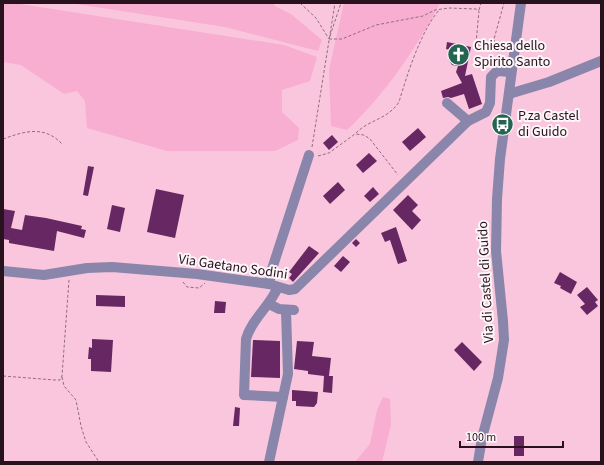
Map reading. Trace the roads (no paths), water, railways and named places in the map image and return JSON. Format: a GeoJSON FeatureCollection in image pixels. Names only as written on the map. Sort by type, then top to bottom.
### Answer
{"type":"FeatureCollection","features":[{"type":"Feature","properties":{"kind":"street","name":"Via di Castel di Guido"},"geometry":{"type":"LineString","coordinates":[[478,462],[482,438],[498,378],[504,340],[504,321],[496,251],[496,227],[500,158],[520,3]]}},
{"type":"Feature","properties":{"kind":"street"},"geometry":{"type":"LineString","coordinates":[[509,94],[550,82],[601,61]]}},
{"type":"Feature","properties":{"kind":"street","name":"Via Gaetano Sodini"},"geometry":{"type":"LineString","coordinates":[[3,271],[44,274],[107,267],[213,276],[291,290],[299,287],[404,182],[468,121],[486,112],[490,103],[490,77],[497,71],[511,72]]}},
{"type":"Feature","properties":{"kind":"street"},"geometry":{"type":"LineString","coordinates":[[447,103],[468,121]]}},
{"type":"Feature","properties":{"kind":"street"},"geometry":{"type":"LineString","coordinates":[[283,397],[244,395],[246,339],[248,332],[269,304],[273,286],[272,269],[310,155]]}},
{"type":"Feature","properties":{"kind":"street"},"geometry":{"type":"LineString","coordinates":[[268,462],[288,374],[290,310],[279,310],[269,304]]}},
{"type":"Feature","properties":{"kind":"place","name":"Chiesa dello Spirito Santo"},"geometry":{"type":"Point","coordinates":[459,54]}},
{"type":"Feature","properties":{"kind":"place","name":"P.za Castel di Guido"},"geometry":{"type":"Point","coordinates":[502,124]}}]}
